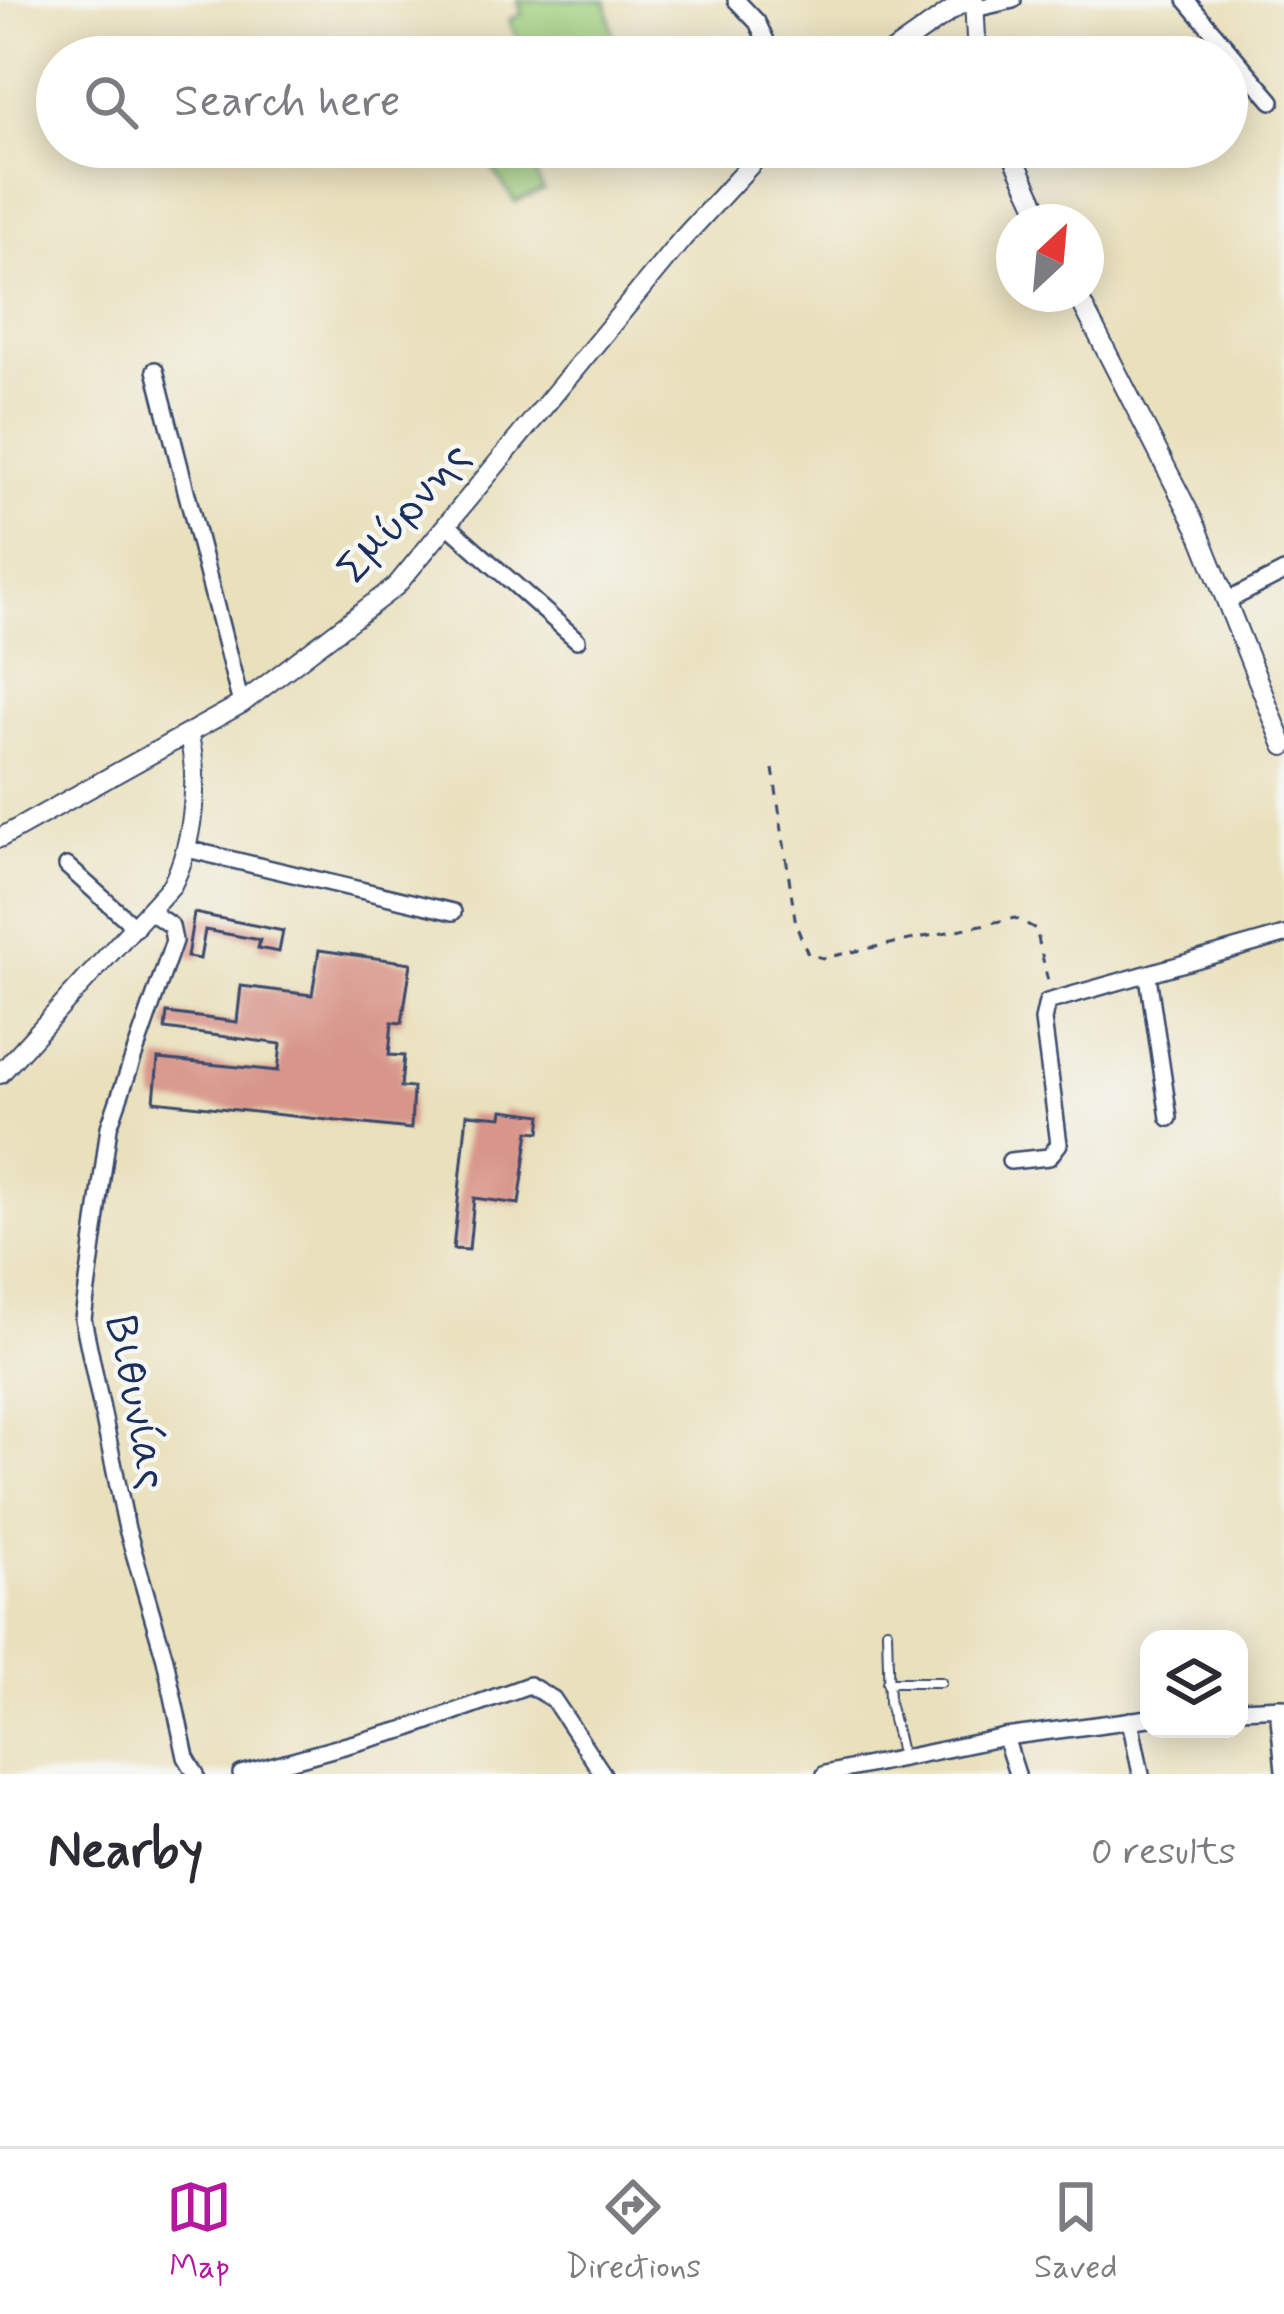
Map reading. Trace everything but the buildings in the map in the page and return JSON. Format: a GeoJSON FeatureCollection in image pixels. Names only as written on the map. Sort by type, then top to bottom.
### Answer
{"type":"FeatureCollection","features":[{"type":"Feature","properties":{"kind":"street"},"geometry":{"type":"LineString","coordinates":[[736,0],[764,36]]}},
{"type":"Feature","properties":{"kind":"street"},"geometry":{"type":"LineString","coordinates":[[918,36],[971,3],[1013,0]]}},
{"type":"Feature","properties":{"kind":"street"},"geometry":{"type":"LineString","coordinates":[[1186,0],[1217,36]]}},
{"type":"Feature","properties":{"kind":"street"},"geometry":{"type":"LineString","coordinates":[[971,3],[975,36]]}},
{"type":"Feature","properties":{"kind":"street"},"geometry":{"type":"LineString","coordinates":[[1248,72],[1272,100]]}},
{"type":"Feature","properties":{"kind":"street","name":"Σμύρνης"},"geometry":{"type":"LineString","coordinates":[[7,835],[241,704],[374,606],[450,526],[656,270],[748,168]]}},
{"type":"Feature","properties":{"kind":"street"},"geometry":{"type":"LineString","coordinates":[[1020,168],[1036,204]]}},
{"type":"Feature","properties":{"kind":"street"},"geometry":{"type":"LineString","coordinates":[[1086,312],[1168,467],[1284,746]]}},
{"type":"Feature","properties":{"kind":"street"},"geometry":{"type":"LineString","coordinates":[[155,370],[241,704]]}},
{"type":"Feature","properties":{"kind":"street"},"geometry":{"type":"LineString","coordinates":[[450,526],[577,640]]}},
{"type":"Feature","properties":{"kind":"street"},"geometry":{"type":"LineString","coordinates":[[1226,602],[1284,572]]}},
{"type":"Feature","properties":{"kind":"street"},"geometry":{"type":"LineString","coordinates":[[0,1074],[172,885],[187,849],[189,736]]}},
{"type":"Feature","properties":{"kind":"street"},"geometry":{"type":"LineString","coordinates":[[187,849],[453,912]]}},
{"type":"Feature","properties":{"kind":"street"},"geometry":{"type":"LineString","coordinates":[[67,866],[136,928]]}},
{"type":"Feature","properties":{"kind":"street","name":"Βιθυνίας"},"geometry":{"type":"LineString","coordinates":[[151,912],[171,926],[174,941],[109,1126],[86,1274],[84,1339],[143,1593],[165,1659],[186,1757],[196,1774]]}},
{"type":"Feature","properties":{"kind":"street"},"geometry":{"type":"LineString","coordinates":[[1010,1161],[1049,1157],[1060,1144],[1043,1020],[1046,1004],[1284,935]]}},
{"type":"Feature","properties":{"kind":"street"},"geometry":{"type":"LineString","coordinates":[[1148,976],[1169,1118]]}},
{"type":"Feature","properties":{"kind":"street"},"geometry":{"type":"LineString","coordinates":[[241,1774],[406,1729],[529,1684],[553,1699],[603,1774]]}},
{"type":"Feature","properties":{"kind":"street"},"geometry":{"type":"LineString","coordinates":[[1248,1709],[1281,1707],[1284,1772]]}},
{"type":"Feature","properties":{"kind":"street"},"geometry":{"type":"LineString","coordinates":[[825,1774],[902,1756],[1140,1719]]}},
{"type":"Feature","properties":{"kind":"street"},"geometry":{"type":"LineString","coordinates":[[1130,1720],[1141,1774]]}},
{"type":"Feature","properties":{"kind":"street"},"geometry":{"type":"LineString","coordinates":[[1005,1738],[1017,1774]]}},
{"type":"Feature","properties":{"kind":"street"},"geometry":{"type":"LineString","coordinates":[[902,1756],[908,1774]]}},
{"type":"Feature","properties":{"kind":"lane"},"geometry":{"type":"LineString","coordinates":[[887,1630],[887,1682],[902,1756]]}},
{"type":"Feature","properties":{"kind":"lane"},"geometry":{"type":"LineString","coordinates":[[887,1682],[941,1682]]}},
{"type":"Feature","properties":{"kind":"path"},"geometry":{"type":"LineString","coordinates":[[773,769],[796,925],[808,954],[823,958],[1015,918],[1036,929],[1054,999]]}},
{"type":"Feature","properties":{"kind":"green space"},"geometry":{"type":"Polygon","coordinates":[[[518,0],[606,0],[613,36],[516,36],[509,20],[522,14],[518,0]]]}},
{"type":"Feature","properties":{"kind":"green space"},"geometry":{"type":"Polygon","coordinates":[[[492,168],[533,168],[543,190],[515,202],[492,168]]]}}]}
